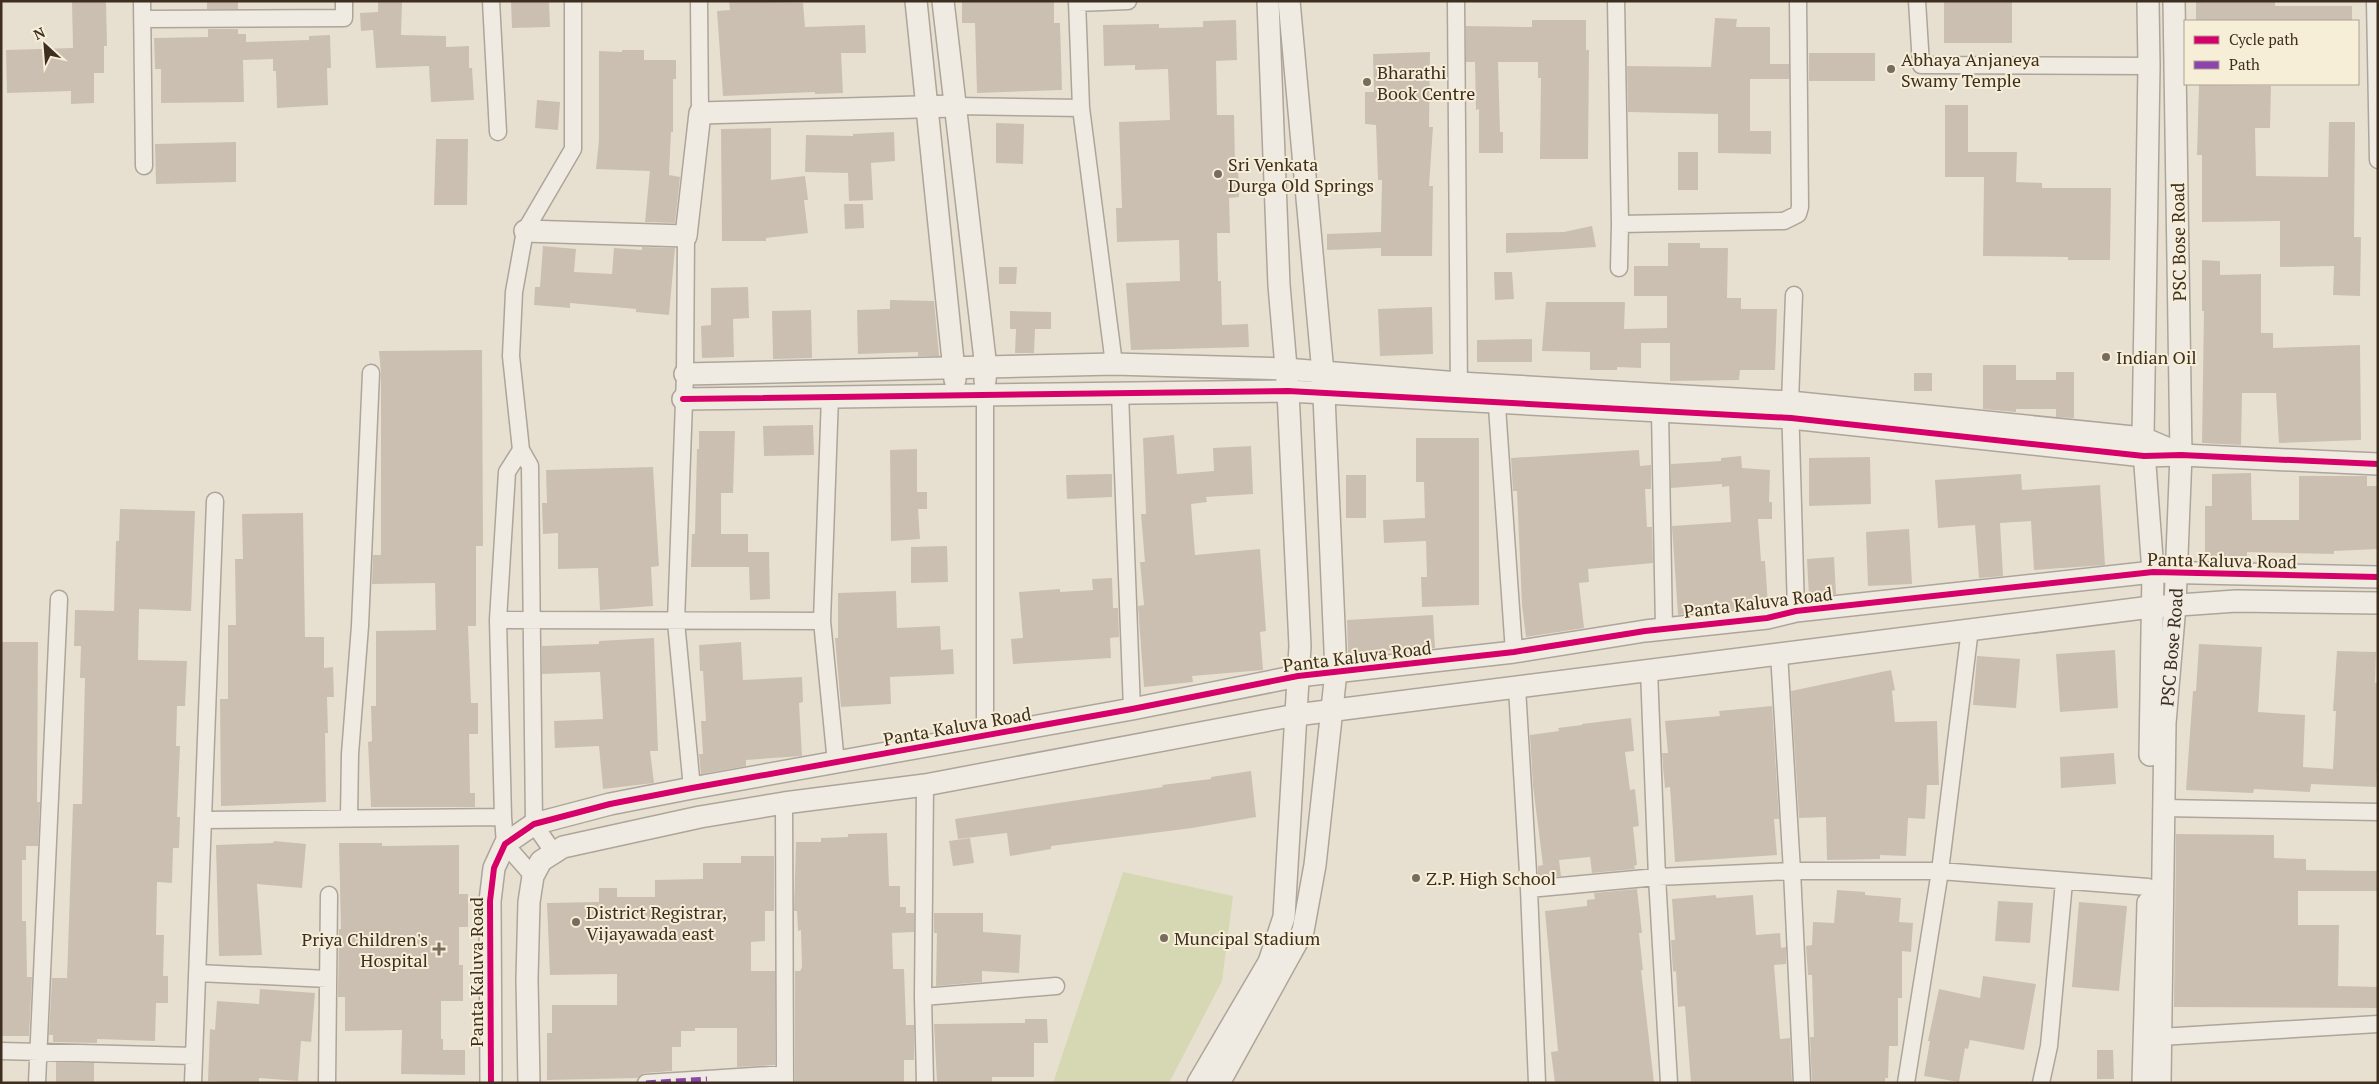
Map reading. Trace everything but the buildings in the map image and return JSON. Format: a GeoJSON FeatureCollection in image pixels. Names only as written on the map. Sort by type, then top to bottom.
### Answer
{"type":"FeatureCollection","features":[{"type":"Feature","properties":{"kind":"street"},"geometry":{"type":"LineString","coordinates":[[142,1],[144,166]]}},
{"type":"Feature","properties":{"kind":"street"},"geometry":{"type":"LineString","coordinates":[[143,19],[344,18],[344,1]]}},
{"type":"Feature","properties":{"kind":"street"},"geometry":{"type":"LineString","coordinates":[[491,1],[498,132]]}},
{"type":"Feature","properties":{"kind":"street"},"geometry":{"type":"LineString","coordinates":[[554,852],[534,824],[534,620],[530,466],[521,450],[511,356],[514,292],[524,231],[573,149],[573,1]]}},
{"type":"Feature","properties":{"kind":"street"},"geometry":{"type":"LineString","coordinates":[[692,788],[676,622],[685,374],[686,236],[700,113],[699,1]]}},
{"type":"Feature","properties":{"kind":"street"},"geometry":{"type":"LineString","coordinates":[[916,1],[955,368],[955,395]]}},
{"type":"Feature","properties":{"kind":"street"},"geometry":{"type":"LineString","coordinates":[[943,1],[986,368],[985,736]]}},
{"type":"Feature","properties":{"kind":"street"},"geometry":{"type":"LineString","coordinates":[[1114,364],[1081,108],[1077,2],[1128,1]]}},
{"type":"Feature","properties":{"kind":"street"},"geometry":{"type":"LineString","coordinates":[[1198,1083],[1269,962],[1284,917],[1298,676],[1299,609],[1288,391],[1278,285],[1268,1]]}},
{"type":"Feature","properties":{"kind":"street"},"geometry":{"type":"LineString","coordinates":[[1219,1083],[1303,931],[1315,865],[1336,672],[1323,383],[1289,1]]}},
{"type":"Feature","properties":{"kind":"street"},"geometry":{"type":"LineString","coordinates":[[1456,1],[1459,391]]}},
{"type":"Feature","properties":{"kind":"street"},"geometry":{"type":"LineString","coordinates":[[1616,1],[1619,268]]}},
{"type":"Feature","properties":{"kind":"street"},"geometry":{"type":"LineString","coordinates":[[1620,224],[1784,221],[1798,214],[1800,207],[1798,1]]}},
{"type":"Feature","properties":{"kind":"street"},"geometry":{"type":"LineString","coordinates":[[1917,1],[1921,65],[2149,66]]}},
{"type":"Feature","properties":{"kind":"street","name":"PSC Bose Road"},"geometry":{"type":"LineString","coordinates":[[2142,1083],[2148,887],[2153,572],[2144,447],[2149,66],[2148,1]]}},
{"type":"Feature","properties":{"kind":"street","name":"PSC Bose Road"},"geometry":{"type":"LineString","coordinates":[[2160,1083],[2163,808],[2166,723],[2175,605],[2181,455],[2174,1]]}},
{"type":"Feature","properties":{"kind":"street"},"geometry":{"type":"LineString","coordinates":[[2376,1],[2378,160]]}},
{"type":"Feature","properties":{"kind":"street"},"geometry":{"type":"LineString","coordinates":[[700,113],[955,106],[1081,108]]}},
{"type":"Feature","properties":{"kind":"street"},"geometry":{"type":"LineString","coordinates":[[524,231],[686,236]]}},
{"type":"Feature","properties":{"kind":"street"},"geometry":{"type":"LineString","coordinates":[[1794,295],[1791,410],[1796,611]]}},
{"type":"Feature","properties":{"kind":"street"},"geometry":{"type":"LineString","coordinates":[[685,374],[1114,364],[1286,368],[1323,383]]}},
{"type":"Feature","properties":{"kind":"street"},"geometry":{"type":"LineString","coordinates":[[349,818],[350,754],[360,626],[371,373]]}},
{"type":"Feature","properties":{"kind":"street"},"geometry":{"type":"LineString","coordinates":[[683,399],[1288,391],[1323,383],[1496,394],[1660,411],[1791,410]]}},
{"type":"Feature","properties":{"kind":"street"},"geometry":{"type":"LineString","coordinates":[[1120,393],[1132,709]]}},
{"type":"Feature","properties":{"kind":"street"},"geometry":{"type":"LineString","coordinates":[[1496,394],[1791,410],[2144,447],[2181,455],[2378,464]]}},
{"type":"Feature","properties":{"kind":"street"},"geometry":{"type":"LineString","coordinates":[[1496,394],[1514,652]]}},
{"type":"Feature","properties":{"kind":"street"},"geometry":{"type":"LineString","coordinates":[[830,396],[822,621],[836,763]]}},
{"type":"Feature","properties":{"kind":"street"},"geometry":{"type":"LineString","coordinates":[[1660,411],[1664,629]]}},
{"type":"Feature","properties":{"kind":"street"},"geometry":{"type":"LineString","coordinates":[[521,450],[506,472],[498,620],[503,817],[505,844],[532,876]]}},
{"type":"Feature","properties":{"kind":"street"},"geometry":{"type":"LineString","coordinates":[[193,1083],[216,501]]}},
{"type":"Feature","properties":{"kind":"street","name":"Panta Kaluva Road"},"geometry":{"type":"LineString","coordinates":[[490,1083],[490,901],[494,868],[505,844],[534,824],[610,804],[692,788],[1132,709],[1298,676],[1514,652],[1664,629],[1767,618],[1796,611],[2153,572],[2378,578]]}},
{"type":"Feature","properties":{"kind":"street"},"geometry":{"type":"LineString","coordinates":[[38,1083],[59,599]]}},
{"type":"Feature","properties":{"kind":"street"},"geometry":{"type":"LineString","coordinates":[[529,1083],[528,969],[529,902],[532,876],[541,861],[563,847],[700,817],[784,803],[925,786],[1296,715],[1332,712],[1779,653],[2151,607],[2236,601],[2378,603]]}},
{"type":"Feature","properties":{"kind":"street"},"geometry":{"type":"LineString","coordinates":[[498,620],[822,621]]}},
{"type":"Feature","properties":{"kind":"street"},"geometry":{"type":"LineString","coordinates":[[1906,1083],[1940,871],[1970,629]]}},
{"type":"Feature","properties":{"kind":"street"},"geometry":{"type":"LineString","coordinates":[[1779,653],[1802,1083]]}},
{"type":"Feature","properties":{"kind":"street"},"geometry":{"type":"LineString","coordinates":[[1649,670],[1656,877],[1670,1083]]}},
{"type":"Feature","properties":{"kind":"street"},"geometry":{"type":"LineString","coordinates":[[1517,688],[1529,889],[1537,1083]]}},
{"type":"Feature","properties":{"kind":"street"},"geometry":{"type":"LineString","coordinates":[[925,786],[923,997],[925,1083]]}},
{"type":"Feature","properties":{"kind":"street"},"geometry":{"type":"LineString","coordinates":[[646,1083],[785,1078],[784,803]]}},
{"type":"Feature","properties":{"kind":"street"},"geometry":{"type":"LineString","coordinates":[[2163,808],[2378,812]]}},
{"type":"Feature","properties":{"kind":"street"},"geometry":{"type":"LineString","coordinates":[[203,820],[503,817]]}},
{"type":"Feature","properties":{"kind":"street"},"geometry":{"type":"LineString","coordinates":[[1529,889],[1656,877],[1792,870],[1940,871],[2148,887]]}},
{"type":"Feature","properties":{"kind":"street"},"geometry":{"type":"LineString","coordinates":[[2041,1083],[2048,1046],[2064,882]]}},
{"type":"Feature","properties":{"kind":"street"},"geometry":{"type":"LineString","coordinates":[[326,1083],[329,895]]}},
{"type":"Feature","properties":{"kind":"street"},"geometry":{"type":"LineString","coordinates":[[198,973],[328,979]]}},
{"type":"Feature","properties":{"kind":"street"},"geometry":{"type":"LineString","coordinates":[[923,997],[1056,986]]}},
{"type":"Feature","properties":{"kind":"street"},"geometry":{"type":"LineString","coordinates":[[2160,1036],[2378,1024]]}},
{"type":"Feature","properties":{"kind":"street"},"geometry":{"type":"LineString","coordinates":[[1,1051],[194,1056]]}},
{"type":"Feature","properties":{"kind":"green space","name":"Muncipal Stadium"},"geometry":{"type":"Polygon","coordinates":[[[1123,872],[1233,896],[1222,981],[1169,1083],[1053,1083],[1123,872]]]}},
{"type":"Feature","properties":{"kind":"marked path"},"geometry":{"type":"LineString","coordinates":[[646,1083],[707,1079]]}},
{"type":"Feature","properties":{"kind":"cycle path"},"geometry":{"type":"LineString","coordinates":[[683,399],[1288,391],[1791,418],[2144,456],[2181,455],[2378,464]]}},
{"type":"Feature","properties":{"kind":"cycle path"},"geometry":{"type":"LineString","coordinates":[[491,1083],[490,901],[494,868],[505,844],[534,824],[610,804],[692,788],[1132,709],[1298,676],[1514,652],[1645,631],[1767,618],[1796,611],[2153,572],[2378,577]]}},
{"type":"Feature","properties":{"kind":"place","name":"Abhaya Anjaneya Swamy Temple"},"geometry":{"type":"Point","coordinates":[1891,69]}},
{"type":"Feature","properties":{"kind":"place","name":"Bharathi Book Centre"},"geometry":{"type":"Point","coordinates":[1367,82]}},
{"type":"Feature","properties":{"kind":"place","name":"Sri Venkata Durga Old Springs"},"geometry":{"type":"Point","coordinates":[1218,174]}},
{"type":"Feature","properties":{"kind":"place","name":"Indian Oil"},"geometry":{"type":"Point","coordinates":[2106,357]}},
{"type":"Feature","properties":{"kind":"place","name":"Z.P. High School"},"geometry":{"type":"Point","coordinates":[1416,878]}},
{"type":"Feature","properties":{"kind":"place","name":"District Registrar, Vijayawada east"},"geometry":{"type":"Point","coordinates":[576,922]}},
{"type":"Feature","properties":{"kind":"place","name":"Muncipal Stadium"},"geometry":{"type":"Point","coordinates":[1164,938]}},
{"type":"Feature","properties":{"kind":"place","name":"Priya Children's Hospital"},"geometry":{"type":"Point","coordinates":[439,949]}}]}
